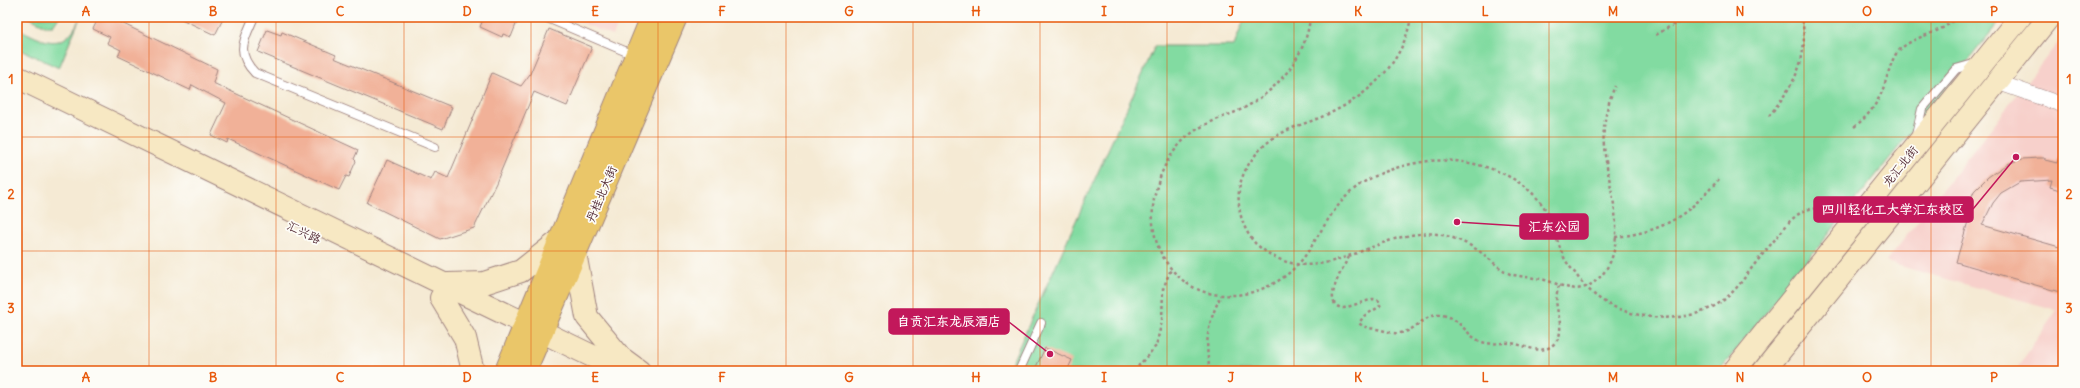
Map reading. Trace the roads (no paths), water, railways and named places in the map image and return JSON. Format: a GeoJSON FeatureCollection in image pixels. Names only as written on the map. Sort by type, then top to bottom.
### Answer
{"type":"FeatureCollection","features":[{"type":"Feature","properties":{"kind":"main road","name":"丹桂北大街"},"geometry":{"type":"LineString","coordinates":[[568,246],[636,56],[652,17]]}},
{"type":"Feature","properties":{"kind":"main road","name":"丹桂北大街"},"geometry":{"type":"LineString","coordinates":[[506,371],[531,334],[568,246],[676,17]]}},
{"type":"Feature","properties":{"kind":"main road","name":"龙汇北街"},"geometry":{"type":"LineString","coordinates":[[1734,371],[2020,17]]}},
{"type":"Feature","properties":{"kind":"main road","name":"龙汇北街"},"geometry":{"type":"LineString","coordinates":[[1764,371],[2049,17]]}},
{"type":"Feature","properties":{"kind":"main road"},"geometry":{"type":"LineString","coordinates":[[17,76],[531,334],[623,371]]}},
{"type":"Feature","properties":{"kind":"main road","name":"汇兴路"},"geometry":{"type":"LineString","coordinates":[[17,93],[443,291]]}},
{"type":"Feature","properties":{"kind":"main road"},"geometry":{"type":"LineString","coordinates":[[443,291],[484,283],[522,271],[568,246],[586,317],[620,357],[639,371]]}},
{"type":"Feature","properties":{"kind":"main road"},"geometry":{"type":"LineString","coordinates":[[443,291],[465,338],[473,371]]}},
{"type":"Feature","properties":{"kind":"main road","name":"丹桂北大街"},"geometry":{"type":"LineString","coordinates":[[525,371],[531,334]]}},
{"type":"Feature","properties":{"kind":"main road"},"geometry":{"type":"LineString","coordinates":[[531,334],[590,371]]}},
{"type":"Feature","properties":{"kind":"street"},"geometry":{"type":"LineString","coordinates":[[1997,82],[2063,105]]}},
{"type":"Feature","properties":{"kind":"lane"},"geometry":{"type":"LineString","coordinates":[[254,17],[244,41],[243,53],[246,63],[255,73],[435,147]]}},
{"type":"Feature","properties":{"kind":"lane"},"geometry":{"type":"LineString","coordinates":[[545,17],[636,56]]}},
{"type":"Feature","properties":{"kind":"lane"},"geometry":{"type":"LineString","coordinates":[[1019,371],[1042,323]]}},
{"type":"Feature","properties":{"kind":"place","name":"四川轻化工大学汇东校区"},"geometry":{"type":"Point","coordinates":[2016,157]}},
{"type":"Feature","properties":{"kind":"place","name":"汇东公园"},"geometry":{"type":"Point","coordinates":[1457,222]}},
{"type":"Feature","properties":{"kind":"place","name":"自贡汇东龙辰酒店"},"geometry":{"type":"Point","coordinates":[1050,354]}}]}
